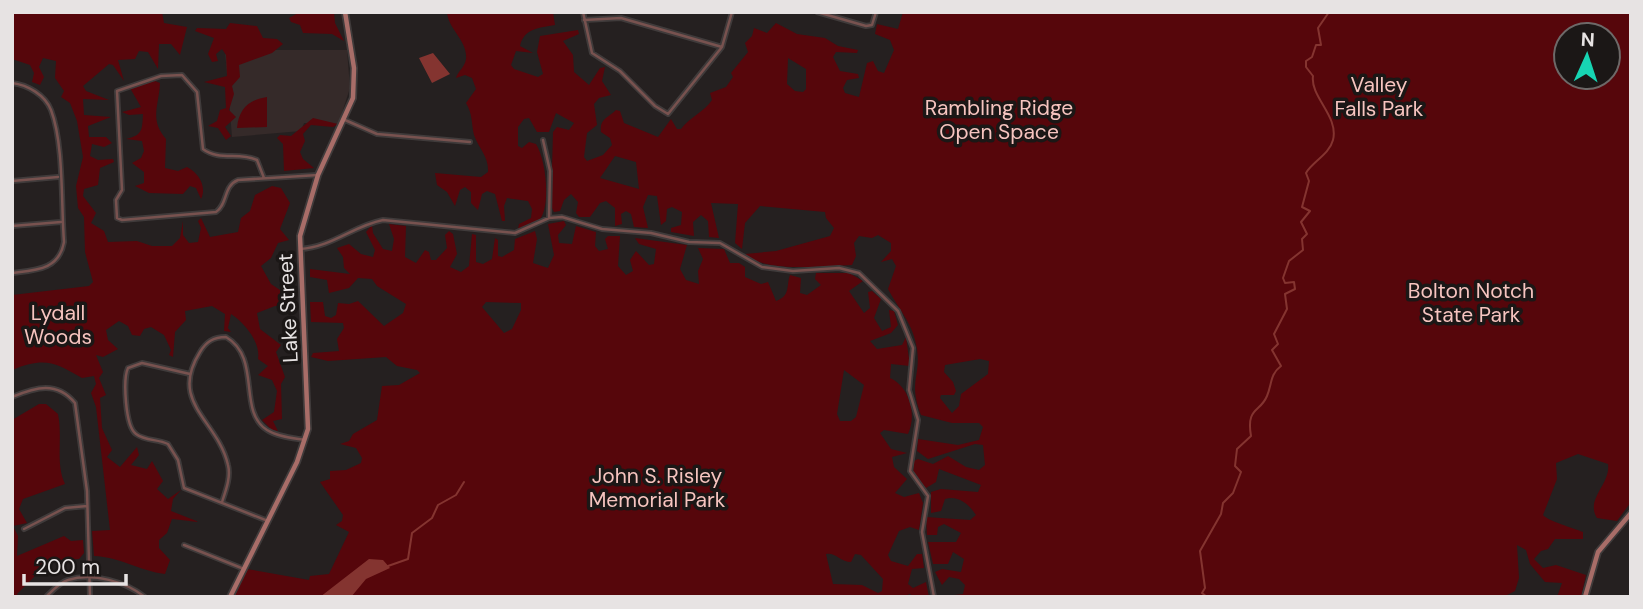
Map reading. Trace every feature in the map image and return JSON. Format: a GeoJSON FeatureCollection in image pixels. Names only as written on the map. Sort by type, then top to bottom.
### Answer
{"type":"FeatureCollection","features":[{"type":"Feature","properties":{"kind":"main road","name":"Lake Street"},"geometry":{"type":"LineString","coordinates":[[230,597],[306,440],[309,401],[300,249],[302,226],[318,175],[345,121],[354,86],[348,13]]}},
{"type":"Feature","properties":{"kind":"main road"},"geometry":{"type":"LineString","coordinates":[[1585,597],[1596,558],[1603,545],[1631,513]]}},
{"type":"Feature","properties":{"kind":"street"},"geometry":{"type":"LineString","coordinates":[[583,12],[592,53],[620,71],[655,106],[668,114],[722,47],[732,12]]}},
{"type":"Feature","properties":{"kind":"street"},"geometry":{"type":"LineString","coordinates":[[819,12],[866,26],[872,25],[876,12]]}},
{"type":"Feature","properties":{"kind":"street"},"geometry":{"type":"LineString","coordinates":[[584,19],[621,18],[722,47]]}},
{"type":"Feature","properties":{"kind":"street"},"geometry":{"type":"LineString","coordinates":[[264,178],[257,160],[246,156],[212,155],[203,149],[197,92],[188,80],[175,74],[135,82],[124,86],[115,96],[122,190],[115,209],[117,218],[122,220],[216,212],[220,210],[232,182],[318,175]]}},
{"type":"Feature","properties":{"kind":"street"},"geometry":{"type":"LineString","coordinates":[[12,83],[38,93],[51,109],[64,242],[59,259],[46,268],[12,272]]}},
{"type":"Feature","properties":{"kind":"street"},"geometry":{"type":"LineString","coordinates":[[345,121],[377,134],[470,142]]}},
{"type":"Feature","properties":{"kind":"street"},"geometry":{"type":"LineString","coordinates":[[543,140],[550,171],[549,218]]}},
{"type":"Feature","properties":{"kind":"street"},"geometry":{"type":"LineString","coordinates":[[12,181],[59,177]]}},
{"type":"Feature","properties":{"kind":"street"},"geometry":{"type":"LineString","coordinates":[[300,249],[322,247],[366,225],[383,220],[515,233],[549,218],[566,218],[602,229],[657,233],[689,242],[720,243],[762,267],[793,271],[844,268],[867,278],[898,311],[913,348],[909,390],[918,420],[910,471],[928,496],[922,532],[934,597]]}},
{"type":"Feature","properties":{"kind":"street"},"geometry":{"type":"LineString","coordinates":[[12,226],[62,222]]}},
{"type":"Feature","properties":{"kind":"street"},"geometry":{"type":"LineString","coordinates":[[222,502],[229,468],[217,438],[190,400],[190,374],[207,342],[216,337],[226,337],[234,342],[243,357],[253,407],[260,423],[277,434],[306,440]]}},
{"type":"Feature","properties":{"kind":"street"},"geometry":{"type":"LineString","coordinates":[[190,374],[142,363],[128,368],[125,380],[131,430],[138,436],[159,440],[174,451],[184,488],[268,521]]}},
{"type":"Feature","properties":{"kind":"street"},"geometry":{"type":"LineString","coordinates":[[12,397],[47,387],[69,395],[75,403],[87,506],[90,597]]}},
{"type":"Feature","properties":{"kind":"street"},"geometry":{"type":"LineString","coordinates":[[24,529],[65,508],[87,506]]}},
{"type":"Feature","properties":{"kind":"street"},"geometry":{"type":"LineString","coordinates":[[184,545],[244,569]]}},
{"type":"Feature","properties":{"kind":"street"},"geometry":{"type":"LineString","coordinates":[[46,597],[68,579],[126,584],[145,597]]}},
{"type":"Feature","properties":{"kind":"shaded area"},"geometry":{"type":"Polygon","coordinates":[[[225,50],[347,50],[350,88],[338,125],[304,123],[301,131],[232,137],[225,50]]]}},
{"type":"Feature","properties":{"kind":"shaded area"},"geometry":{"type":"Polygon","coordinates":[[[433,53],[450,74],[432,83],[419,58],[433,53]]]}},
{"type":"Feature","properties":{"kind":"shaded area"},"geometry":{"type":"Polygon","coordinates":[[[369,559],[383,560],[390,568],[366,579],[351,597],[320,597],[369,559]]]}},
{"type":"Feature","properties":{"kind":"green space","name":"Lydall Woods"},"geometry":{"type":"Polygon","coordinates":[[[12,12],[162,12],[164,23],[187,27],[180,55],[171,44],[159,44],[158,69],[148,52],[139,51],[135,59],[118,60],[124,81],[113,65],[109,64],[83,86],[86,91],[109,100],[83,99],[84,115],[111,117],[88,126],[89,137],[106,137],[112,143],[104,147],[92,144],[90,156],[98,160],[113,159],[114,162],[100,168],[98,185],[84,189],[83,196],[96,213],[91,223],[104,231],[108,242],[137,241],[152,246],[172,246],[180,238],[183,221],[183,235],[189,243],[198,242],[201,228],[198,221],[201,218],[210,237],[238,232],[241,218],[250,211],[255,195],[272,186],[281,188],[290,203],[280,229],[289,240],[278,243],[271,258],[261,266],[271,284],[286,294],[287,302],[292,306],[275,306],[257,313],[260,329],[281,345],[276,352],[285,377],[281,384],[282,419],[273,421],[278,431],[272,430],[262,420],[274,412],[277,391],[272,380],[258,375],[268,366],[258,359],[257,346],[242,323],[231,314],[228,328],[231,332],[224,331],[225,314],[212,306],[185,311],[186,320],[175,332],[173,357],[169,355],[171,350],[164,335],[151,327],[144,329],[140,336],[132,335],[128,326],[119,321],[106,330],[108,340],[118,349],[103,357],[96,355],[103,372],[99,378],[106,395],[100,398],[102,428],[112,450],[107,457],[120,467],[137,447],[139,455],[131,465],[147,469],[152,461],[163,481],[157,489],[168,499],[181,490],[173,499],[171,511],[199,522],[172,519],[167,533],[159,540],[159,548],[170,560],[165,574],[94,556],[92,531],[110,530],[96,407],[91,393],[96,384],[94,376],[82,378],[49,363],[12,370],[12,295],[89,286],[93,282],[85,252],[84,217],[78,208],[76,186],[83,157],[77,121],[70,103],[61,97],[64,91],[55,78],[56,61],[43,58],[39,67],[44,77],[40,85],[32,82],[34,73],[30,65],[12,59],[12,12]]]}},
{"type":"Feature","properties":{"kind":"green space"},"geometry":{"type":"Polygon","coordinates":[[[300,12],[334,12],[335,23],[344,41],[332,34],[303,33],[300,25],[291,22],[289,18],[300,12]]]}},
{"type":"Feature","properties":{"kind":"green space"},"geometry":{"type":"Polygon","coordinates":[[[447,12],[553,12],[555,25],[533,30],[522,40],[520,46],[533,53],[516,51],[511,65],[514,69],[538,77],[543,74],[537,52],[540,36],[578,30],[579,34],[563,41],[573,55],[574,72],[589,85],[600,68],[605,67],[602,81],[611,95],[599,98],[594,104],[597,125],[587,133],[584,157],[587,161],[603,155],[612,145],[610,138],[601,132],[601,124],[616,110],[620,111],[624,123],[658,137],[671,119],[677,129],[681,129],[709,104],[712,100],[710,93],[726,87],[733,77],[731,73],[748,52],[745,43],[752,36],[754,28],[767,33],[776,23],[797,34],[825,38],[838,46],[858,50],[857,53],[836,52],[833,57],[840,71],[858,74],[859,78],[847,80],[843,88],[845,93],[859,97],[867,63],[873,61],[878,71],[884,73],[894,50],[890,40],[875,34],[877,24],[898,29],[903,12],[1631,12],[1631,502],[1617,521],[1597,518],[1594,504],[1606,478],[1608,464],[1578,454],[1556,463],[1557,479],[1543,515],[1583,532],[1583,539],[1555,539],[1548,549],[1541,551],[1534,559],[1543,568],[1556,565],[1586,575],[1581,597],[1557,597],[1562,583],[1545,582],[1530,564],[1526,550],[1517,545],[1519,578],[1515,591],[1505,596],[939,597],[963,594],[965,585],[959,579],[949,577],[942,585],[935,572],[942,569],[961,572],[964,559],[953,552],[948,564],[933,564],[928,542],[956,542],[961,533],[944,524],[938,527],[937,535],[927,535],[926,517],[970,520],[976,515],[967,504],[954,498],[945,499],[941,511],[931,513],[931,492],[941,489],[978,492],[981,485],[939,469],[936,482],[926,488],[913,474],[914,461],[918,459],[933,464],[948,456],[966,467],[979,470],[985,465],[983,445],[975,444],[928,459],[917,451],[918,439],[958,445],[979,440],[983,427],[979,423],[952,423],[921,415],[915,395],[918,359],[915,340],[909,324],[888,289],[896,266],[892,259],[881,262],[891,251],[891,243],[878,235],[872,238],[859,236],[854,243],[856,256],[852,265],[780,266],[754,260],[745,254],[776,251],[830,236],[834,228],[825,212],[760,206],[745,223],[742,249],[735,243],[738,204],[711,203],[719,238],[709,237],[708,221],[701,215],[693,222],[694,236],[671,232],[671,228],[681,225],[682,212],[672,207],[667,209],[666,221],[661,225],[657,196],[648,195],[643,207],[648,228],[634,227],[631,214],[626,211],[621,214],[622,224],[615,226],[615,208],[606,201],[600,203],[590,217],[579,217],[576,213],[578,202],[571,194],[564,200],[560,211],[554,212],[551,206],[553,132],[557,127],[569,130],[574,123],[556,113],[549,132],[537,132],[529,118],[524,119],[518,127],[518,146],[522,148],[529,142],[536,144],[542,160],[546,193],[540,219],[518,229],[519,224],[531,218],[532,209],[528,201],[507,198],[504,206],[505,221],[502,221],[495,194],[487,191],[482,194],[478,210],[471,203],[471,192],[465,187],[460,190],[455,206],[447,192],[437,185],[435,173],[481,177],[488,172],[488,167],[474,135],[466,103],[476,89],[472,78],[465,75],[456,78],[465,62],[466,53],[447,12]],[[788,58],[787,84],[795,91],[803,92],[806,89],[806,69],[788,58]],[[615,156],[600,178],[639,189],[636,162],[615,156]],[[980,359],[945,365],[944,372],[953,382],[956,391],[954,395],[941,395],[940,398],[952,413],[959,406],[961,394],[988,374],[989,361],[980,359]]]}},
{"type":"Feature","properties":{"kind":"green space"},"geometry":{"type":"Polygon","coordinates":[[[230,23],[257,26],[263,38],[277,39],[283,44],[272,53],[239,65],[240,77],[232,86],[234,94],[229,110],[236,117],[225,127],[231,136],[226,140],[218,128],[208,126],[217,121],[220,110],[226,108],[225,87],[204,82],[227,76],[226,55],[222,49],[216,54],[218,61],[212,62],[208,54],[214,38],[195,31],[197,28],[226,29],[230,23]]]}},
{"type":"Feature","properties":{"kind":"green space"},"geometry":{"type":"Polygon","coordinates":[[[155,81],[160,83],[156,119],[166,139],[165,168],[178,171],[187,167],[195,173],[202,185],[201,199],[196,188],[190,186],[183,194],[149,193],[135,186],[144,183],[144,172],[132,163],[141,158],[144,151],[142,141],[126,139],[136,136],[140,131],[143,114],[129,115],[122,112],[141,107],[130,88],[155,81]]]}},
{"type":"Feature","properties":{"kind":"green space"},"geometry":{"type":"Polygon","coordinates":[[[267,97],[267,127],[237,128],[246,106],[267,97]]]}},
{"type":"Feature","properties":{"kind":"green space"},"geometry":{"type":"Polygon","coordinates":[[[313,118],[338,124],[333,127],[311,125],[303,134],[305,141],[300,152],[303,159],[314,168],[284,171],[283,144],[277,138],[280,135],[291,136],[313,118]]]}},
{"type":"Feature","properties":{"kind":"green space","name":"John S. Risley Memorial Park"},"geometry":{"type":"Polygon","coordinates":[[[564,221],[566,225],[558,235],[559,243],[572,244],[576,226],[596,232],[595,246],[599,251],[608,249],[605,239],[608,236],[620,236],[618,266],[626,275],[633,271],[630,260],[636,251],[649,265],[654,264],[656,249],[639,244],[635,238],[687,245],[680,269],[686,280],[699,284],[698,271],[703,259],[698,248],[724,249],[730,263],[739,263],[745,267],[745,277],[761,284],[768,282],[776,301],[786,293],[790,275],[801,278],[800,293],[807,295],[821,285],[815,279],[816,273],[849,273],[863,281],[849,291],[864,313],[870,308],[868,292],[872,291],[881,299],[874,318],[882,331],[891,327],[889,310],[894,311],[898,325],[891,333],[870,341],[877,349],[902,345],[906,337],[910,366],[891,364],[890,378],[903,388],[910,402],[911,427],[908,434],[884,430],[880,433],[891,449],[907,453],[892,457],[894,467],[907,479],[895,493],[904,497],[919,493],[923,503],[919,530],[910,527],[899,531],[888,555],[891,561],[908,566],[917,554],[922,554],[924,568],[912,569],[908,584],[913,588],[926,582],[929,597],[914,597],[910,594],[902,597],[233,597],[247,569],[309,580],[310,576],[329,574],[349,532],[336,525],[342,521],[343,515],[320,482],[330,479],[330,471],[346,470],[361,463],[362,458],[356,448],[340,444],[349,441],[353,434],[377,420],[382,386],[399,385],[420,373],[397,366],[386,357],[328,361],[311,357],[313,353],[339,351],[337,339],[344,328],[343,323],[311,322],[310,302],[323,302],[325,316],[331,318],[336,315],[338,303],[358,301],[384,326],[403,313],[406,304],[377,286],[372,279],[358,278],[349,288],[329,293],[327,280],[310,277],[310,269],[350,274],[344,268],[343,257],[337,248],[349,244],[361,254],[373,257],[375,250],[366,232],[372,225],[373,233],[383,249],[392,251],[394,239],[389,224],[406,226],[405,257],[416,263],[425,250],[429,252],[431,260],[436,260],[447,248],[445,235],[449,231],[453,234],[457,254],[450,267],[461,272],[469,266],[472,234],[476,235],[476,262],[483,264],[492,259],[495,238],[498,240],[498,256],[502,257],[514,250],[515,239],[535,231],[537,239],[533,263],[548,268],[554,255],[548,224],[564,221]],[[486,302],[482,307],[504,333],[512,329],[521,310],[521,303],[486,302]],[[844,370],[837,414],[840,421],[851,421],[856,417],[864,385],[844,370]],[[826,554],[833,584],[862,585],[878,593],[882,591],[883,579],[861,555],[855,554],[851,562],[826,554]]]}},
{"type":"Feature","properties":{"kind":"green space"},"geometry":{"type":"Polygon","coordinates":[[[39,404],[46,404],[58,414],[60,468],[65,484],[23,499],[19,509],[27,523],[13,526],[18,536],[17,556],[64,536],[71,541],[83,540],[84,553],[79,559],[50,561],[17,594],[19,597],[12,597],[12,420],[39,404]]]}},
{"type":"Feature","properties":{"kind":"waterway"},"geometry":{"type":"LineString","coordinates":[[1207,597],[1202,593],[1205,588],[1200,551],[1221,514],[1223,503],[1233,493],[1241,472],[1235,466],[1237,449],[1251,436],[1252,415],[1264,401],[1273,376],[1281,366],[1272,350],[1278,344],[1274,334],[1287,309],[1285,294],[1295,289],[1294,282],[1285,283],[1283,278],[1289,261],[1303,250],[1302,239],[1307,234],[1301,222],[1310,211],[1302,207],[1309,181],[1306,173],[1328,150],[1333,140],[1332,123],[1313,84],[1313,76],[1306,67],[1306,61],[1312,57],[1316,45],[1321,45],[1318,28],[1329,12]]}},
{"type":"Feature","properties":{"kind":"waterway"},"geometry":{"type":"LineString","coordinates":[[388,566],[408,559],[412,533],[432,518],[438,505],[456,495],[464,482]]}},
{"type":"Feature","properties":{"kind":"park label","name":"Valley Falls Park"},"geometry":{"type":"Point","coordinates":[1379,97]}},
{"type":"Feature","properties":{"kind":"park label","name":"Rambling Ridge Open Space"},"geometry":{"type":"Point","coordinates":[999,120]}},
{"type":"Feature","properties":{"kind":"park label","name":"Bolton Notch State Park"},"geometry":{"type":"Point","coordinates":[1471,303]}}]}
